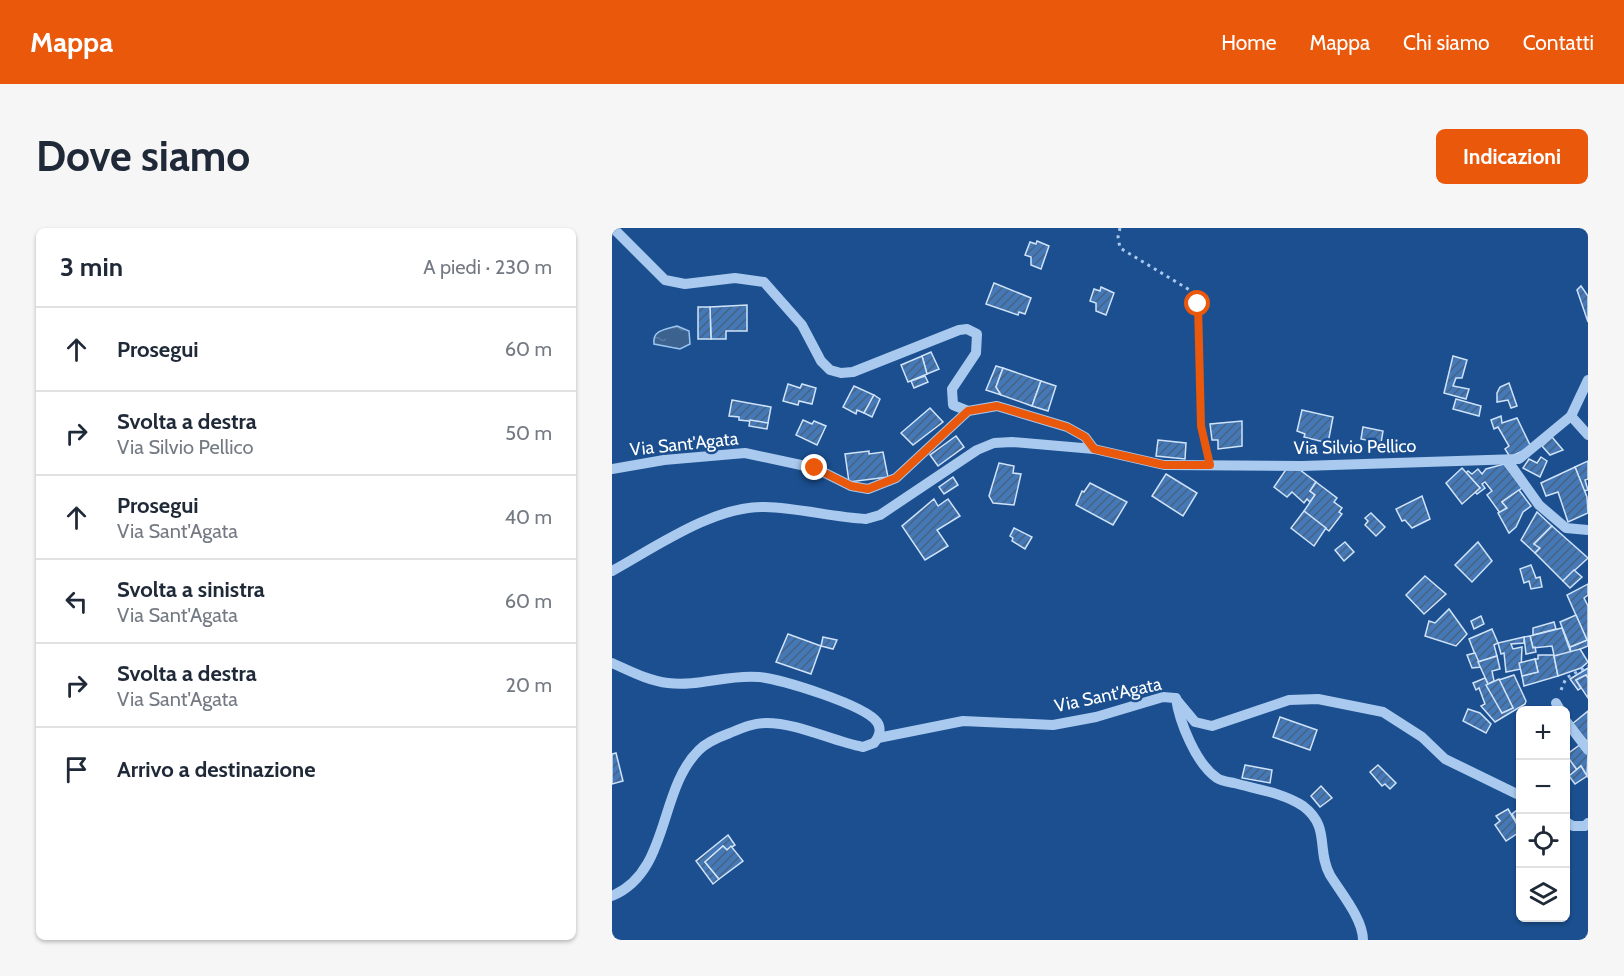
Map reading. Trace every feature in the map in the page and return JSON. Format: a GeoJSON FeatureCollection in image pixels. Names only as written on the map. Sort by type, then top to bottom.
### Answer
{"type":"FeatureCollection","features":[{"type":"Feature","properties":{"kind":"street"},"geometry":{"type":"LineString","coordinates":[[613,228],[665,280],[685,284],[735,278],[764,282],[802,325],[821,362],[830,370],[841,373],[853,372],[959,330],[967,329],[977,334],[976,352],[952,389],[953,405],[968,411],[997,406],[1067,427],[1085,437],[1094,449]]}},
{"type":"Feature","properties":{"kind":"street"},"geometry":{"type":"LineString","coordinates":[[1588,380],[1571,416],[1588,435]]}},
{"type":"Feature","properties":{"kind":"street","name":"Via Sant'Agata"},"geometry":{"type":"LineString","coordinates":[[612,469],[664,460],[745,453],[815,468],[851,486],[868,489],[896,478],[968,411]]}},
{"type":"Feature","properties":{"kind":"street","name":"Via Silvio Pellico"},"geometry":{"type":"LineString","coordinates":[[1094,449],[1164,465],[1506,460],[1518,459],[1533,450],[1571,416]]}},
{"type":"Feature","properties":{"kind":"street"},"geometry":{"type":"LineString","coordinates":[[612,571],[699,524],[732,513],[762,507],[866,519],[880,515],[977,450],[994,443],[1012,442],[1094,449]]}},
{"type":"Feature","properties":{"kind":"street"},"geometry":{"type":"LineString","coordinates":[[1506,460],[1539,505],[1566,528],[1588,530]]}},
{"type":"Feature","properties":{"kind":"street"},"geometry":{"type":"LineString","coordinates":[[612,663],[664,683],[679,684],[734,677],[782,680],[812,690],[872,717],[879,727],[878,738]]}},
{"type":"Feature","properties":{"kind":"street","name":"Via Sant'Agata"},"geometry":{"type":"LineString","coordinates":[[612,896],[632,883],[649,862],[687,766],[707,744],[752,725],[765,723],[789,726],[863,747],[874,743],[878,738],[963,721],[1053,725],[1096,717],[1163,697],[1176,698],[1195,722],[1212,726],[1289,700],[1318,699],[1383,712],[1422,737],[1445,759],[1516,794]]}},
{"type":"Feature","properties":{"kind":"street"},"geometry":{"type":"LineString","coordinates":[[1176,698],[1178,718],[1200,759],[1217,778],[1289,798],[1316,819],[1323,836],[1322,850],[1328,870],[1354,916],[1363,940]]}},
{"type":"Feature","properties":{"kind":"street"},"geometry":{"type":"LineString","coordinates":[[1570,726],[1588,750]]}},
{"type":"Feature","properties":{"kind":"street"},"geometry":{"type":"LineString","coordinates":[[1570,824],[1586,826],[1588,823]]}},
{"type":"Feature","properties":{"kind":"path"},"geometry":{"type":"LineString","coordinates":[[1120,228],[1118,237],[1120,248],[1147,266],[1158,268],[1193,292],[1198,304],[1201,426],[1210,465]]}},
{"type":"Feature","properties":{"kind":"path"},"geometry":{"type":"LineString","coordinates":[[1558,706],[1566,678],[1588,666]]}},
{"type":"Feature","properties":{"kind":"water"},"geometry":{"type":"Polygon","coordinates":[[[677,326],[689,331],[690,344],[680,349],[654,344],[657,333],[677,326]]]}},
{"type":"Feature","properties":{"kind":"building"},"geometry":{"type":"Polygon","coordinates":[[[1037,241],[1049,246],[1041,269],[1031,265],[1031,257],[1025,255],[1030,242],[1036,244],[1037,241]]]}},
{"type":"Feature","properties":{"kind":"building"},"geometry":{"type":"Polygon","coordinates":[[[994,283],[1031,298],[1025,314],[1019,312],[1018,315],[986,304],[994,283]]]}},
{"type":"Feature","properties":{"kind":"building"},"geometry":{"type":"Polygon","coordinates":[[[1581,286],[1588,296],[1588,322],[1577,290],[1581,286]]]}},
{"type":"Feature","properties":{"kind":"building"},"geometry":{"type":"Polygon","coordinates":[[[1101,287],[1114,293],[1106,315],[1096,311],[1096,303],[1090,301],[1094,289],[1100,291],[1101,287]]]}},
{"type":"Feature","properties":{"kind":"building"},"geometry":{"type":"Polygon","coordinates":[[[747,305],[747,331],[726,331],[726,339],[711,339],[710,307],[747,305]]]}},
{"type":"Feature","properties":{"kind":"building"},"geometry":{"type":"Polygon","coordinates":[[[698,307],[710,307],[711,339],[698,339],[698,307]]]}},
{"type":"Feature","properties":{"kind":"building"},"geometry":{"type":"Polygon","coordinates":[[[931,352],[939,369],[927,374],[922,356],[931,352]]]}},
{"type":"Feature","properties":{"kind":"building"},"geometry":{"type":"Polygon","coordinates":[[[922,356],[927,374],[908,382],[901,365],[922,356]]]}},
{"type":"Feature","properties":{"kind":"building"},"geometry":{"type":"Polygon","coordinates":[[[1453,356],[1467,360],[1462,378],[1456,378],[1453,386],[1469,389],[1466,399],[1444,393],[1453,356]]]}},
{"type":"Feature","properties":{"kind":"building"},"geometry":{"type":"Polygon","coordinates":[[[996,366],[1003,368],[996,387],[1001,395],[986,390],[996,366]]]}},
{"type":"Feature","properties":{"kind":"building"},"geometry":{"type":"Polygon","coordinates":[[[1003,368],[1041,381],[1032,406],[1001,395],[996,387],[1003,368]]]}},
{"type":"Feature","properties":{"kind":"building"},"geometry":{"type":"Polygon","coordinates":[[[925,376],[928,382],[914,388],[911,381],[925,376]]]}},
{"type":"Feature","properties":{"kind":"building"},"geometry":{"type":"Polygon","coordinates":[[[1041,381],[1056,386],[1048,411],[1032,406],[1041,381]]]}},
{"type":"Feature","properties":{"kind":"building"},"geometry":{"type":"Polygon","coordinates":[[[1509,383],[1517,406],[1511,408],[1508,400],[1497,402],[1500,387],[1509,383]]]}},
{"type":"Feature","properties":{"kind":"building"},"geometry":{"type":"Polygon","coordinates":[[[788,384],[800,388],[802,384],[816,388],[812,404],[799,401],[798,405],[783,401],[788,384]]]}},
{"type":"Feature","properties":{"kind":"building"},"geometry":{"type":"Polygon","coordinates":[[[854,386],[874,395],[864,413],[857,410],[856,414],[843,407],[854,386]]]}},
{"type":"Feature","properties":{"kind":"building"},"geometry":{"type":"Polygon","coordinates":[[[874,395],[880,399],[872,417],[864,413],[874,395]]]}},
{"type":"Feature","properties":{"kind":"building"},"geometry":{"type":"Polygon","coordinates":[[[1456,399],[1481,406],[1479,416],[1453,409],[1456,399]]]}},
{"type":"Feature","properties":{"kind":"building"},"geometry":{"type":"Polygon","coordinates":[[[732,400],[771,407],[768,423],[739,420],[739,417],[729,416],[732,400]]]}},
{"type":"Feature","properties":{"kind":"building"},"geometry":{"type":"Polygon","coordinates":[[[930,408],[943,422],[913,445],[901,433],[930,408]]]}},
{"type":"Feature","properties":{"kind":"building"},"geometry":{"type":"Polygon","coordinates":[[[1302,410],[1333,417],[1328,443],[1304,437],[1305,434],[1297,431],[1302,410]]]}},
{"type":"Feature","properties":{"kind":"building"},"geometry":{"type":"Polygon","coordinates":[[[1501,416],[1502,423],[1517,418],[1531,447],[1510,457],[1505,449],[1509,446],[1498,427],[1494,429],[1491,420],[1501,416]]]}},
{"type":"Feature","properties":{"kind":"building"},"geometry":{"type":"Polygon","coordinates":[[[750,420],[768,423],[767,429],[749,426],[750,420]]]}},
{"type":"Feature","properties":{"kind":"building"},"geometry":{"type":"Polygon","coordinates":[[[803,420],[812,424],[814,421],[826,426],[817,445],[796,435],[803,420]]]}},
{"type":"Feature","properties":{"kind":"building"},"geometry":{"type":"Polygon","coordinates":[[[1242,421],[1242,446],[1218,449],[1218,440],[1212,440],[1210,424],[1242,421]]]}},
{"type":"Feature","properties":{"kind":"building"},"geometry":{"type":"Polygon","coordinates":[[[1363,427],[1383,431],[1381,443],[1361,439],[1363,427]]]}},
{"type":"Feature","properties":{"kind":"building"},"geometry":{"type":"Polygon","coordinates":[[[956,436],[964,447],[938,466],[930,455],[956,436]]]}},
{"type":"Feature","properties":{"kind":"building"},"geometry":{"type":"Polygon","coordinates":[[[1552,437],[1563,450],[1550,455],[1542,446],[1552,437]]]}},
{"type":"Feature","properties":{"kind":"building"},"geometry":{"type":"Polygon","coordinates":[[[1158,440],[1186,443],[1185,459],[1156,456],[1158,440]]]}},
{"type":"Feature","properties":{"kind":"building"},"geometry":{"type":"Polygon","coordinates":[[[869,451],[869,454],[883,452],[888,477],[849,482],[845,454],[869,451]]]}},
{"type":"Feature","properties":{"kind":"building"},"geometry":{"type":"Polygon","coordinates":[[[1541,457],[1547,461],[1540,477],[1523,468],[1529,459],[1537,463],[1541,457]]]}},
{"type":"Feature","properties":{"kind":"building"},"geometry":{"type":"Polygon","coordinates":[[[1588,461],[1588,479],[1585,480],[1588,490],[1584,491],[1575,467],[1588,461]]]}},
{"type":"Feature","properties":{"kind":"building"},"geometry":{"type":"Polygon","coordinates":[[[999,463],[1014,466],[1013,473],[1021,474],[1014,505],[993,503],[989,496],[999,463]]]}},
{"type":"Feature","properties":{"kind":"building"},"geometry":{"type":"Polygon","coordinates":[[[1504,464],[1522,488],[1502,502],[1507,508],[1500,513],[1487,495],[1492,491],[1485,482],[1482,484],[1485,488],[1477,494],[1475,492],[1480,488],[1466,473],[1468,471],[1472,474],[1478,469],[1482,474],[1486,469],[1504,464]]]}},
{"type":"Feature","properties":{"kind":"building"},"geometry":{"type":"Polygon","coordinates":[[[1575,467],[1587,497],[1588,513],[1568,522],[1558,492],[1546,496],[1541,483],[1575,467]]]}},
{"type":"Feature","properties":{"kind":"building"},"geometry":{"type":"Polygon","coordinates":[[[1287,468],[1300,470],[1316,482],[1310,491],[1315,495],[1310,502],[1307,499],[1304,503],[1292,492],[1287,497],[1274,487],[1287,468]]]}},
{"type":"Feature","properties":{"kind":"building"},"geometry":{"type":"Polygon","coordinates":[[[1462,468],[1480,488],[1462,504],[1446,483],[1462,468]]]}},
{"type":"Feature","properties":{"kind":"building"},"geometry":{"type":"Polygon","coordinates":[[[1166,474],[1197,493],[1183,516],[1152,496],[1166,474]]]}},
{"type":"Feature","properties":{"kind":"building"},"geometry":{"type":"Polygon","coordinates":[[[953,477],[958,485],[944,494],[939,487],[953,477]]]}},
{"type":"Feature","properties":{"kind":"building"},"geometry":{"type":"Polygon","coordinates":[[[1316,482],[1337,498],[1334,502],[1342,508],[1339,512],[1342,514],[1329,531],[1304,511],[1315,495],[1310,491],[1316,482]]]}},
{"type":"Feature","properties":{"kind":"building"},"geometry":{"type":"Polygon","coordinates":[[[1090,483],[1127,502],[1113,525],[1076,505],[1082,491],[1084,492],[1090,483]]]}},
{"type":"Feature","properties":{"kind":"building"},"geometry":{"type":"Polygon","coordinates":[[[1519,490],[1531,506],[1523,512],[1516,527],[1509,533],[1498,513],[1507,508],[1502,502],[1519,490]]]}},
{"type":"Feature","properties":{"kind":"building"},"geometry":{"type":"Polygon","coordinates":[[[1422,496],[1430,519],[1412,528],[1405,520],[1402,521],[1396,509],[1422,496]]]}},
{"type":"Feature","properties":{"kind":"building"},"geometry":{"type":"Polygon","coordinates":[[[934,499],[938,506],[948,499],[960,516],[937,530],[948,546],[925,560],[902,526],[934,499]]]}},
{"type":"Feature","properties":{"kind":"building"},"geometry":{"type":"Polygon","coordinates":[[[1304,511],[1326,528],[1314,546],[1291,528],[1304,511]]]}},
{"type":"Feature","properties":{"kind":"building"},"geometry":{"type":"Polygon","coordinates":[[[1537,512],[1552,526],[1534,544],[1540,548],[1535,553],[1521,540],[1537,512]]]}},
{"type":"Feature","properties":{"kind":"building"},"geometry":{"type":"Polygon","coordinates":[[[1371,513],[1385,527],[1376,536],[1365,525],[1368,521],[1365,518],[1371,513]]]}},
{"type":"Feature","properties":{"kind":"building"},"geometry":{"type":"Polygon","coordinates":[[[1552,526],[1588,558],[1563,581],[1535,553],[1540,548],[1534,544],[1552,526]]]}},
{"type":"Feature","properties":{"kind":"building"},"geometry":{"type":"Polygon","coordinates":[[[1014,528],[1032,537],[1025,549],[1012,541],[1013,538],[1010,536],[1014,528]]]}},
{"type":"Feature","properties":{"kind":"building"},"geometry":{"type":"Polygon","coordinates":[[[1345,542],[1354,552],[1344,561],[1335,550],[1345,542]]]}},
{"type":"Feature","properties":{"kind":"building"},"geometry":{"type":"Polygon","coordinates":[[[1478,542],[1492,561],[1472,582],[1455,565],[1478,542]]]}},
{"type":"Feature","properties":{"kind":"building"},"geometry":{"type":"Polygon","coordinates":[[[1531,565],[1536,578],[1540,577],[1542,587],[1531,589],[1529,581],[1524,583],[1520,569],[1531,565]]]}},
{"type":"Feature","properties":{"kind":"building"},"geometry":{"type":"Polygon","coordinates":[[[1574,570],[1582,577],[1570,588],[1563,581],[1574,570]]]}},
{"type":"Feature","properties":{"kind":"building"},"geometry":{"type":"Polygon","coordinates":[[[1425,576],[1446,594],[1424,614],[1406,595],[1425,576]]]}},
{"type":"Feature","properties":{"kind":"building"},"geometry":{"type":"Polygon","coordinates":[[[1588,584],[1588,595],[1584,598],[1588,606],[1588,646],[1571,653],[1570,647],[1587,640],[1567,595],[1588,584]]]}},
{"type":"Feature","properties":{"kind":"building"},"geometry":{"type":"Polygon","coordinates":[[[1449,609],[1467,634],[1456,646],[1425,636],[1429,621],[1435,623],[1449,609]]]}},
{"type":"Feature","properties":{"kind":"building"},"geometry":{"type":"Polygon","coordinates":[[[1576,615],[1587,640],[1570,647],[1560,622],[1576,615]]]}},
{"type":"Feature","properties":{"kind":"building"},"geometry":{"type":"Polygon","coordinates":[[[1481,616],[1484,624],[1474,629],[1471,621],[1481,616]]]}},
{"type":"Feature","properties":{"kind":"building"},"geometry":{"type":"Polygon","coordinates":[[[1554,622],[1556,629],[1533,635],[1533,628],[1554,622]]]}},
{"type":"Feature","properties":{"kind":"building"},"geometry":{"type":"Polygon","coordinates":[[[1562,628],[1571,653],[1554,656],[1558,676],[1524,686],[1522,676],[1538,672],[1535,659],[1538,659],[1538,655],[1554,655],[1552,646],[1533,648],[1530,636],[1562,628]]]}},
{"type":"Feature","properties":{"kind":"building"},"geometry":{"type":"Polygon","coordinates":[[[1492,629],[1498,643],[1494,645],[1497,656],[1478,662],[1469,639],[1492,629]]]}},
{"type":"Feature","properties":{"kind":"building"},"geometry":{"type":"Polygon","coordinates":[[[788,634],[821,646],[811,674],[776,662],[788,634]]]}},
{"type":"Feature","properties":{"kind":"building"},"geometry":{"type":"Polygon","coordinates":[[[1530,636],[1536,652],[1526,654],[1524,637],[1530,636]]]}},
{"type":"Feature","properties":{"kind":"building"},"geometry":{"type":"Polygon","coordinates":[[[823,637],[837,640],[833,649],[821,646],[823,637]]]}},
{"type":"Feature","properties":{"kind":"building"},"geometry":{"type":"Polygon","coordinates":[[[1524,637],[1524,643],[1511,644],[1513,649],[1522,647],[1521,669],[1506,672],[1504,653],[1501,654],[1498,643],[1524,637]]]}},
{"type":"Feature","properties":{"kind":"building"},"geometry":{"type":"Polygon","coordinates":[[[1580,649],[1588,662],[1581,668],[1558,676],[1554,656],[1580,649]]]}},
{"type":"Feature","properties":{"kind":"building"},"geometry":{"type":"Polygon","coordinates":[[[1475,653],[1481,667],[1472,668],[1467,655],[1475,653]]]}},
{"type":"Feature","properties":{"kind":"building"},"geometry":{"type":"Polygon","coordinates":[[[1497,656],[1500,669],[1492,671],[1494,681],[1488,684],[1478,662],[1497,656]]]}},
{"type":"Feature","properties":{"kind":"building"},"geometry":{"type":"Polygon","coordinates":[[[1535,659],[1538,672],[1522,676],[1519,663],[1535,659]]]}},
{"type":"Feature","properties":{"kind":"building"},"geometry":{"type":"Polygon","coordinates":[[[1588,668],[1588,678],[1586,675],[1576,680],[1581,688],[1578,690],[1570,679],[1588,668]]]}},
{"type":"Feature","properties":{"kind":"building"},"geometry":{"type":"Polygon","coordinates":[[[1514,675],[1526,701],[1525,704],[1516,706],[1516,709],[1495,722],[1481,706],[1485,704],[1479,688],[1476,690],[1473,683],[1485,678],[1502,713],[1513,708],[1499,680],[1514,675]]]}},
{"type":"Feature","properties":{"kind":"building"},"geometry":{"type":"Polygon","coordinates":[[[1586,675],[1588,678],[1588,698],[1576,680],[1586,675]]]}},
{"type":"Feature","properties":{"kind":"building"},"geometry":{"type":"Polygon","coordinates":[[[1499,679],[1513,708],[1502,713],[1486,685],[1499,679]]]}},
{"type":"Feature","properties":{"kind":"building"},"geometry":{"type":"Polygon","coordinates":[[[1468,709],[1480,713],[1491,724],[1486,733],[1463,721],[1468,709]]]}},
{"type":"Feature","properties":{"kind":"building"},"geometry":{"type":"Polygon","coordinates":[[[1588,711],[1588,742],[1571,725],[1588,711]]]}},
{"type":"Feature","properties":{"kind":"building"},"geometry":{"type":"Polygon","coordinates":[[[1280,717],[1317,730],[1310,750],[1273,737],[1280,717]]]}},
{"type":"Feature","properties":{"kind":"building"},"geometry":{"type":"Polygon","coordinates":[[[1581,744],[1588,753],[1587,776],[1581,766],[1577,770],[1570,760],[1570,752],[1581,744]]]}},
{"type":"Feature","properties":{"kind":"building"},"geometry":{"type":"Polygon","coordinates":[[[616,753],[623,781],[612,784],[612,754],[616,753]]]}},
{"type":"Feature","properties":{"kind":"building"},"geometry":{"type":"Polygon","coordinates":[[[1570,760],[1577,770],[1570,775],[1570,760]]]}},
{"type":"Feature","properties":{"kind":"building"},"geometry":{"type":"Polygon","coordinates":[[[1245,765],[1272,770],[1270,783],[1242,778],[1245,765]]]}},
{"type":"Feature","properties":{"kind":"building"},"geometry":{"type":"Polygon","coordinates":[[[1378,765],[1396,783],[1390,789],[1385,784],[1382,786],[1370,772],[1378,765]]]}},
{"type":"Feature","properties":{"kind":"building"},"geometry":{"type":"Polygon","coordinates":[[[1581,766],[1587,776],[1575,784],[1570,775],[1581,766]]]}},
{"type":"Feature","properties":{"kind":"building"},"geometry":{"type":"Polygon","coordinates":[[[1321,786],[1332,798],[1320,807],[1311,796],[1321,786]]]}},
{"type":"Feature","properties":{"kind":"building"},"geometry":{"type":"Polygon","coordinates":[[[1508,809],[1516,823],[1516,834],[1506,841],[1495,825],[1500,821],[1496,816],[1508,809]]]}},
{"type":"Feature","properties":{"kind":"building"},"geometry":{"type":"Polygon","coordinates":[[[728,835],[735,845],[727,850],[723,846],[705,862],[719,879],[713,884],[696,861],[728,835]]]}},
{"type":"Feature","properties":{"kind":"building"},"geometry":{"type":"Polygon","coordinates":[[[723,846],[727,850],[731,846],[743,861],[719,879],[705,862],[723,846]]]}},
{"type":"Feature","properties":{"kind":"route"},"geometry":{"type":"LineString","coordinates":[[815,468],[851,486],[868,489],[896,478],[968,411],[997,406],[1067,427],[1085,437],[1094,449],[1164,465],[1210,465],[1201,426],[1198,304]]}}]}
